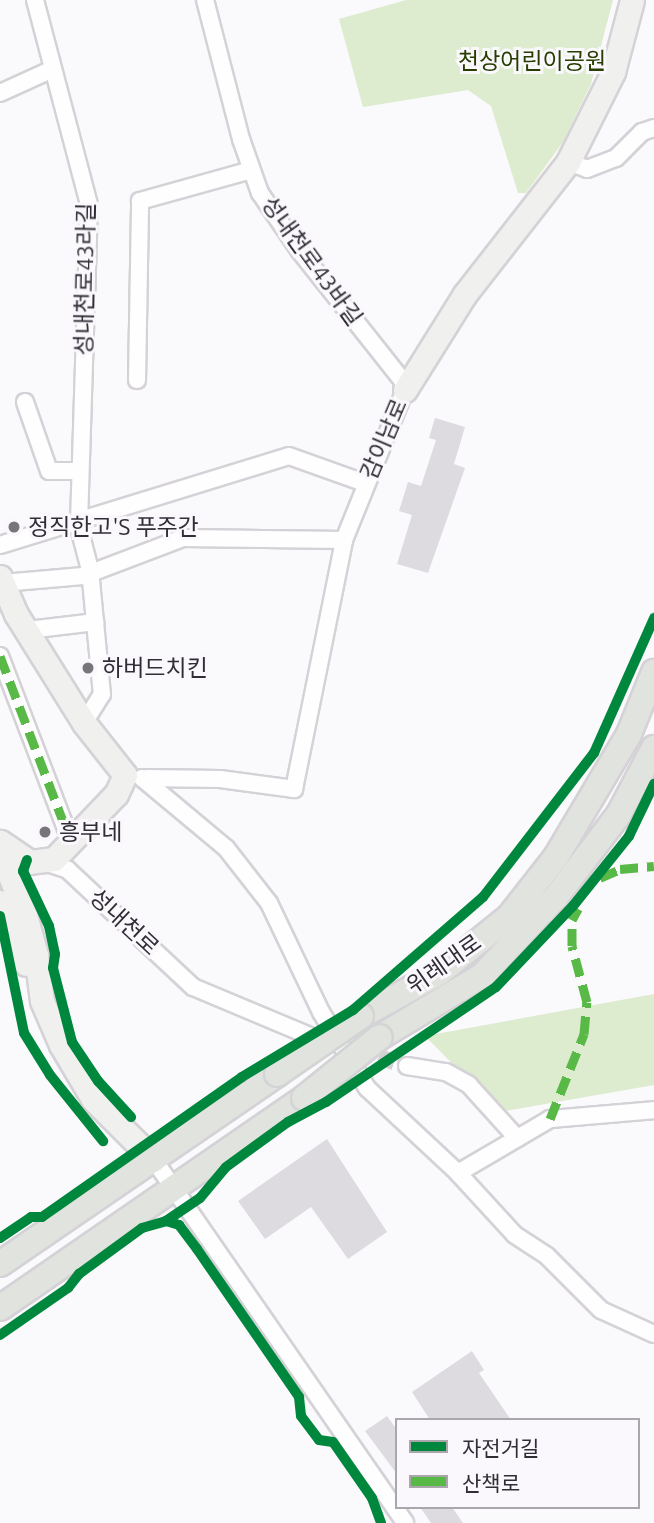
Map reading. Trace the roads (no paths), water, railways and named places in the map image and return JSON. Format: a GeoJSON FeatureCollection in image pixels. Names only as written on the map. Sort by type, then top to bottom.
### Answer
{"type":"FeatureCollection","features":[{"type":"Feature","properties":{"kind":"main road","name":"위례대로"},"geometry":{"type":"LineString","coordinates":[[0,1264],[360,1016],[439,973],[509,917],[556,857],[629,734],[654,672]]}},
{"type":"Feature","properties":{"kind":"main road","name":"위례대로"},"geometry":{"type":"LineString","coordinates":[[0,1308],[304,1098],[380,1037],[483,975],[556,897],[619,814],[654,748]]}},
{"type":"Feature","properties":{"kind":"street","name":"성내천로43라길"},"geometry":{"type":"LineString","coordinates":[[34,0],[89,205],[79,471],[81,522],[96,622]]}},
{"type":"Feature","properties":{"kind":"street","name":"성내천로43바길"},"geometry":{"type":"LineString","coordinates":[[205,0],[251,170],[260,193],[299,250],[402,380],[405,390]]}},
{"type":"Feature","properties":{"kind":"street","name":"감이남로"},"geometry":{"type":"LineString","coordinates":[[136,777],[220,779],[294,789],[344,540],[365,483],[405,390],[465,294],[568,162],[613,72],[632,0]]}},
{"type":"Feature","properties":{"kind":"street"},"geometry":{"type":"LineString","coordinates":[[0,93],[53,69]]}},
{"type":"Feature","properties":{"kind":"street"},"geometry":{"type":"LineString","coordinates":[[568,162],[587,169],[616,158],[642,132],[654,128]]}},
{"type":"Feature","properties":{"kind":"street"},"geometry":{"type":"LineString","coordinates":[[137,380],[140,201],[251,170]]}},
{"type":"Feature","properties":{"kind":"street"},"geometry":{"type":"LineString","coordinates":[[25,402],[51,473],[79,471]]}},
{"type":"Feature","properties":{"kind":"street"},"geometry":{"type":"LineString","coordinates":[[0,544],[81,522],[289,456],[365,483]]}},
{"type":"Feature","properties":{"kind":"street"},"geometry":{"type":"LineString","coordinates":[[344,540],[183,538],[90,570],[83,576],[1,580],[84,723],[136,777],[226,848],[269,903],[340,1046],[367,1088],[458,1173],[515,1235],[547,1255],[601,1310],[654,1334]]}},
{"type":"Feature","properties":{"kind":"street"},"geometry":{"type":"LineString","coordinates":[[28,630],[96,622],[102,694],[84,723]]}},
{"type":"Feature","properties":{"kind":"street"},"geometry":{"type":"LineString","coordinates":[[0,656],[71,842]]}},
{"type":"Feature","properties":{"kind":"street"},"geometry":{"type":"LineString","coordinates":[[0,842],[30,862],[54,859],[116,794],[136,777]]}},
{"type":"Feature","properties":{"kind":"street"},"geometry":{"type":"LineString","coordinates":[[0,851],[33,944],[42,1001]]}},
{"type":"Feature","properties":{"kind":"street","name":"성내천로"},"geometry":{"type":"LineString","coordinates":[[44,862],[68,870],[193,987],[312,1037]]}},
{"type":"Feature","properties":{"kind":"street"},"geometry":{"type":"LineString","coordinates":[[0,902],[61,1045],[93,1099],[154,1160],[402,1522]]}},
{"type":"Feature","properties":{"kind":"street"},"geometry":{"type":"LineString","coordinates":[[407,1066],[446,1072],[469,1085],[517,1138]]}},
{"type":"Feature","properties":{"kind":"street"},"geometry":{"type":"LineString","coordinates":[[458,1173],[550,1119],[654,1110]]}},
{"type":"Feature","properties":{"kind":"tunnel"},"geometry":{"type":"LineString","coordinates":[[356,1050],[407,1066]]}},
{"type":"Feature","properties":{"kind":"place","name":"정직한고'S 푸주간"},"geometry":{"type":"Point","coordinates":[14,527]}},
{"type":"Feature","properties":{"kind":"place","name":"하버드치킨"},"geometry":{"type":"Point","coordinates":[88,668]}},
{"type":"Feature","properties":{"kind":"place","name":"흥부네"},"geometry":{"type":"Point","coordinates":[45,832]}},
{"type":"Feature","properties":{"kind":"park label","name":"천상어린이공원"},"geometry":{"type":"Point","coordinates":[532,61]}}]}
